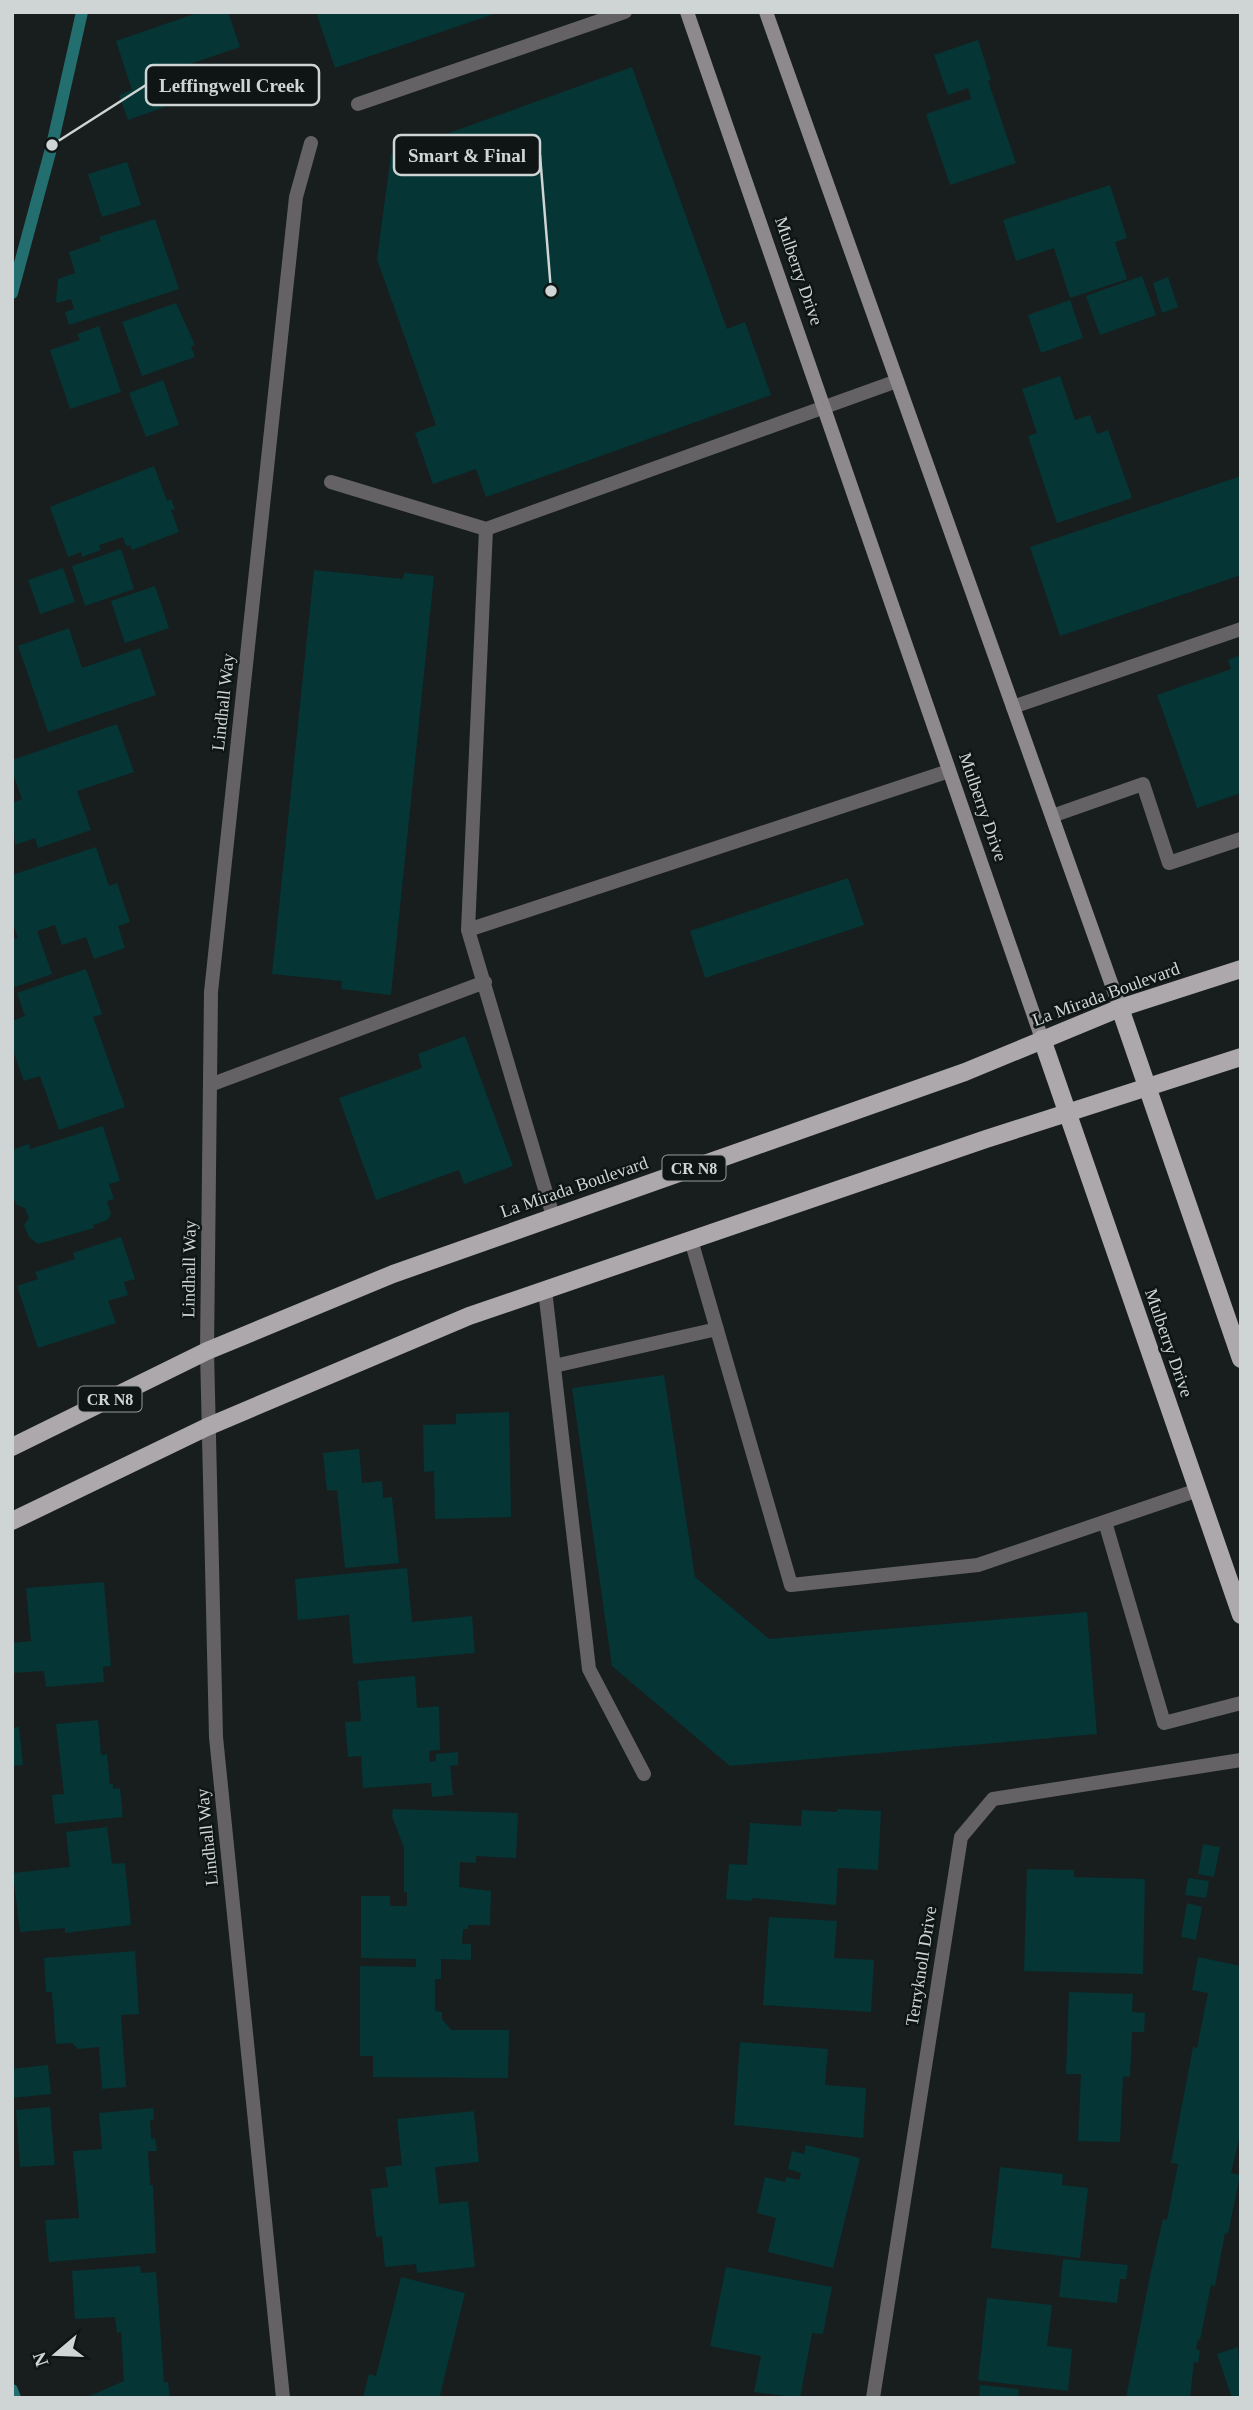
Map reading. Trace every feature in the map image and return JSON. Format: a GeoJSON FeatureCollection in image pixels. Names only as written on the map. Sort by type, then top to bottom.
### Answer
{"type":"FeatureCollection","features":[{"type":"Feature","properties":{"kind":"main road","name":"La Mirada Boulevard"},"geometry":{"type":"LineString","coordinates":[[12,1447],[207,1351],[393,1274],[965,1072],[1120,1007],[1241,969]]}},
{"type":"Feature","properties":{"kind":"main road"},"geometry":{"type":"LineString","coordinates":[[1120,1007],[1234,1315],[1241,1359]]}},
{"type":"Feature","properties":{"kind":"main road","name":"Mulberry Drive"},"geometry":{"type":"LineString","coordinates":[[1042,1039],[1241,1615]]}},
{"type":"Feature","properties":{"kind":"main road"},"geometry":{"type":"LineString","coordinates":[[12,1521],[207,1427],[469,1316],[1241,1057]]}},
{"type":"Feature","properties":{"kind":"street"},"geometry":{"type":"LineString","coordinates":[[358,104],[625,12]]}},
{"type":"Feature","properties":{"kind":"street","name":"Mulberry Drive"},"geometry":{"type":"LineString","coordinates":[[687,12],[1042,1039]]}},
{"type":"Feature","properties":{"kind":"street"},"geometry":{"type":"LineString","coordinates":[[766,12],[1120,1007]]}},
{"type":"Feature","properties":{"kind":"street","name":"Lindhall Way"},"geometry":{"type":"LineString","coordinates":[[283,2398],[216,1737],[207,1427],[211,992],[295,210],[311,143]]}},
{"type":"Feature","properties":{"kind":"street"},"geometry":{"type":"LineString","coordinates":[[331,482],[486,529],[897,381]]}},
{"type":"Feature","properties":{"kind":"street"},"geometry":{"type":"LineString","coordinates":[[486,529],[468,930],[553,1216]]}},
{"type":"Feature","properties":{"kind":"street"},"geometry":{"type":"LineString","coordinates":[[1013,707],[1241,629]]}},
{"type":"Feature","properties":{"kind":"street"},"geometry":{"type":"LineString","coordinates":[[468,930],[949,771]]}},
{"type":"Feature","properties":{"kind":"street"},"geometry":{"type":"LineString","coordinates":[[1052,816],[1143,784],[1169,863],[1241,839]]}},
{"type":"Feature","properties":{"kind":"street"},"geometry":{"type":"LineString","coordinates":[[210,1085],[485,982]]}},
{"type":"Feature","properties":{"kind":"street"},"geometry":{"type":"LineString","coordinates":[[691,1240],[791,1585],[978,1565],[1198,1490]]}},
{"type":"Feature","properties":{"kind":"street"},"geometry":{"type":"LineString","coordinates":[[545,1290],[589,1669],[644,1774]]}},
{"type":"Feature","properties":{"kind":"street"},"geometry":{"type":"LineString","coordinates":[[554,1366],[717,1329]]}},
{"type":"Feature","properties":{"kind":"street"},"geometry":{"type":"LineString","coordinates":[[1105,1522],[1164,1723],[1241,1703]]}},
{"type":"Feature","properties":{"kind":"street","name":"Terryknoll Drive"},"geometry":{"type":"LineString","coordinates":[[873,2398],[961,1837],[993,1799],[1241,1760]]}},
{"type":"Feature","properties":{"kind":"building"},"geometry":{"type":"Polygon","coordinates":[[[200,12],[228,12],[240,47],[187,65],[189,72],[185,73],[193,97],[128,120],[119,95],[132,90],[116,41],[200,12]]]}},
{"type":"Feature","properties":{"kind":"building"},"geometry":{"type":"Polygon","coordinates":[[[316,12],[497,12],[497,13],[335,68],[316,12]]]}},
{"type":"Feature","properties":{"kind":"building"},"geometry":{"type":"Polygon","coordinates":[[[978,40],[991,80],[988,81],[1016,163],[950,185],[926,114],[971,99],[968,88],[948,95],[934,55],[978,40]]]}},
{"type":"Feature","properties":{"kind":"building"},"geometry":{"type":"Polygon","coordinates":[[[632,67],[727,329],[745,322],[771,395],[486,497],[476,469],[433,484],[415,433],[436,425],[377,259],[391,154],[632,67]]]}},
{"type":"Feature","properties":{"kind":"building"},"geometry":{"type":"Polygon","coordinates":[[[127,162],[141,205],[102,217],[88,174],[127,162]]]}},
{"type":"Feature","properties":{"kind":"building"},"geometry":{"type":"Polygon","coordinates":[[[1110,185],[1127,238],[1115,242],[1127,279],[1070,298],[1054,248],[1016,261],[1003,220],[1110,185]]]}},
{"type":"Feature","properties":{"kind":"building"},"geometry":{"type":"Polygon","coordinates":[[[155,219],[179,289],[69,325],[65,312],[74,309],[71,299],[57,303],[56,300],[58,279],[75,273],[69,252],[101,241],[99,237],[155,219]]]}},
{"type":"Feature","properties":{"kind":"building"},"geometry":{"type":"Polygon","coordinates":[[[1142,276],[1156,315],[1100,335],[1086,296],[1142,276]]]}},
{"type":"Feature","properties":{"kind":"building"},"geometry":{"type":"Polygon","coordinates":[[[1168,277],[1178,307],[1162,313],[1153,283],[1168,277]]]}},
{"type":"Feature","properties":{"kind":"building"},"geometry":{"type":"Polygon","coordinates":[[[1070,300],[1083,338],[1041,353],[1028,315],[1070,300]]]}},
{"type":"Feature","properties":{"kind":"building"},"geometry":{"type":"Polygon","coordinates":[[[176,303],[195,345],[191,346],[195,357],[142,376],[122,322],[176,303]]]}},
{"type":"Feature","properties":{"kind":"building"},"geometry":{"type":"Polygon","coordinates":[[[99,326],[121,392],[70,409],[50,350],[80,340],[77,334],[99,326]]]}},
{"type":"Feature","properties":{"kind":"building"},"geometry":{"type":"Polygon","coordinates":[[[1060,376],[1075,420],[1090,415],[1097,434],[1108,430],[1132,498],[1057,523],[1028,436],[1037,433],[1022,389],[1060,376]]]}},
{"type":"Feature","properties":{"kind":"building"},"geometry":{"type":"Polygon","coordinates":[[[163,380],[179,425],[146,437],[129,393],[163,380]]]}},
{"type":"Feature","properties":{"kind":"building"},"geometry":{"type":"Polygon","coordinates":[[[154,466],[167,501],[171,499],[175,509],[171,510],[179,532],[132,550],[130,545],[126,546],[123,537],[99,545],[101,550],[82,557],[81,552],[68,557],[50,507],[154,466]]]}},
{"type":"Feature","properties":{"kind":"building"},"geometry":{"type":"Polygon","coordinates":[[[1241,476],[1241,575],[1060,636],[1030,547],[1241,476]]]}},
{"type":"Feature","properties":{"kind":"building"},"geometry":{"type":"Polygon","coordinates":[[[121,549],[134,589],[85,606],[72,566],[121,549]]]}},
{"type":"Feature","properties":{"kind":"building"},"geometry":{"type":"Polygon","coordinates":[[[63,568],[75,602],[40,614],[28,580],[63,568]]]}},
{"type":"Feature","properties":{"kind":"building"},"geometry":{"type":"Polygon","coordinates":[[[314,570],[403,579],[404,573],[434,576],[391,995],[341,989],[342,981],[272,974],[314,570]]]}},
{"type":"Feature","properties":{"kind":"building"},"geometry":{"type":"Polygon","coordinates":[[[155,586],[169,628],[125,643],[111,601],[155,586]]]}},
{"type":"Feature","properties":{"kind":"building"},"geometry":{"type":"Polygon","coordinates":[[[69,628],[82,668],[140,648],[156,695],[48,732],[18,646],[69,628]]]}},
{"type":"Feature","properties":{"kind":"building"},"geometry":{"type":"Polygon","coordinates":[[[1241,655],[1241,793],[1197,808],[1157,695],[1231,669],[1228,660],[1241,655]]]}},
{"type":"Feature","properties":{"kind":"building"},"geometry":{"type":"Polygon","coordinates":[[[117,724],[134,772],[77,791],[91,830],[38,848],[35,838],[15,845],[12,803],[22,799],[12,771],[12,760],[117,724]]]}},
{"type":"Feature","properties":{"kind":"building"},"geometry":{"type":"Polygon","coordinates":[[[96,847],[109,886],[117,883],[130,922],[118,926],[125,948],[94,959],[86,937],[62,945],[55,925],[37,931],[52,974],[12,988],[12,940],[18,938],[12,921],[12,875],[96,847]]]}},
{"type":"Feature","properties":{"kind":"building"},"geometry":{"type":"Polygon","coordinates":[[[848,878],[864,925],[705,978],[690,931],[848,878]]]}},
{"type":"Feature","properties":{"kind":"building"},"geometry":{"type":"Polygon","coordinates":[[[86,969],[102,1014],[93,1017],[125,1107],[59,1130],[40,1076],[24,1081],[12,1048],[12,1021],[25,1016],[17,993],[86,969]]]}},
{"type":"Feature","properties":{"kind":"building"},"geometry":{"type":"Polygon","coordinates":[[[465,1036],[513,1166],[464,1184],[459,1170],[376,1200],[339,1098],[422,1068],[418,1054],[465,1036]]]}},
{"type":"Feature","properties":{"kind":"building"},"geometry":{"type":"Polygon","coordinates":[[[103,1126],[120,1181],[109,1184],[114,1199],[107,1201],[111,1214],[107,1220],[93,1225],[94,1228],[38,1244],[29,1237],[24,1225],[29,1218],[25,1208],[17,1205],[12,1195],[14,1149],[29,1144],[30,1149],[103,1126]]]}},
{"type":"Feature","properties":{"kind":"building"},"geometry":{"type":"Polygon","coordinates":[[[121,1237],[135,1279],[124,1282],[128,1295],[108,1301],[116,1323],[38,1348],[17,1286],[38,1279],[35,1272],[75,1259],[73,1253],[121,1237]]]}},
{"type":"Feature","properties":{"kind":"building"},"geometry":{"type":"Polygon","coordinates":[[[664,1375],[695,1577],[769,1639],[1087,1612],[1097,1734],[730,1766],[612,1666],[572,1388],[664,1375]]]}},
{"type":"Feature","properties":{"kind":"building"},"geometry":{"type":"Polygon","coordinates":[[[509,1412],[511,1517],[435,1519],[434,1471],[424,1472],[423,1425],[456,1424],[456,1414],[509,1412]]]}},
{"type":"Feature","properties":{"kind":"building"},"geometry":{"type":"Polygon","coordinates":[[[359,1449],[362,1483],[382,1481],[383,1498],[392,1497],[399,1563],[345,1568],[337,1490],[327,1491],[323,1453],[359,1449]]]}},
{"type":"Feature","properties":{"kind":"building"},"geometry":{"type":"Polygon","coordinates":[[[407,1568],[412,1622],[472,1616],[475,1653],[353,1664],[349,1615],[298,1620],[295,1579],[407,1568]]]}},
{"type":"Feature","properties":{"kind":"building"},"geometry":{"type":"Polygon","coordinates":[[[104,1582],[111,1666],[103,1667],[104,1682],[46,1687],[44,1671],[12,1673],[12,1643],[31,1641],[26,1588],[104,1582]]]}},
{"type":"Feature","properties":{"kind":"building"},"geometry":{"type":"Polygon","coordinates":[[[415,1676],[417,1708],[439,1706],[440,1750],[429,1751],[430,1762],[436,1761],[436,1754],[458,1752],[458,1765],[450,1766],[453,1795],[432,1797],[431,1783],[363,1788],[361,1756],[348,1757],[345,1722],[361,1721],[358,1681],[415,1676]]]}},
{"type":"Feature","properties":{"kind":"building"},"geometry":{"type":"Polygon","coordinates":[[[98,1720],[101,1755],[107,1754],[110,1784],[113,1784],[113,1789],[120,1788],[123,1817],[55,1824],[52,1795],[64,1794],[56,1724],[98,1720]]]}},
{"type":"Feature","properties":{"kind":"building"},"geometry":{"type":"Polygon","coordinates":[[[19,1727],[23,1765],[12,1766],[12,1728],[19,1727]]]}},
{"type":"Feature","properties":{"kind":"building"},"geometry":{"type":"Polygon","coordinates":[[[393,1809],[518,1813],[516,1858],[476,1856],[476,1863],[460,1862],[459,1887],[491,1891],[490,1925],[468,1925],[468,1929],[463,1929],[462,1944],[471,1944],[471,1960],[441,1959],[441,1979],[435,1979],[435,2011],[442,2012],[442,2019],[451,2030],[509,2030],[508,2078],[373,2077],[373,2056],[360,2056],[360,1966],[416,1967],[416,1959],[361,1958],[361,1896],[390,1896],[390,1906],[407,1906],[407,1892],[404,1892],[404,1848],[392,1816],[393,1809]]]}},
{"type":"Feature","properties":{"kind":"building"},"geometry":{"type":"Polygon","coordinates":[[[837,1809],[881,1811],[878,1870],[838,1868],[836,1905],[752,1898],[752,1901],[726,1899],[729,1864],[747,1865],[750,1823],[801,1826],[802,1810],[837,1812],[837,1809]]]}},
{"type":"Feature","properties":{"kind":"building"},"geometry":{"type":"Polygon","coordinates":[[[107,1827],[112,1864],[125,1863],[131,1925],[65,1933],[65,1928],[20,1932],[13,1873],[70,1867],[66,1832],[107,1827]]]}},
{"type":"Feature","properties":{"kind":"building"},"geometry":{"type":"Polygon","coordinates":[[[1203,1844],[1220,1847],[1214,1877],[1198,1874],[1203,1844]]]}},
{"type":"Feature","properties":{"kind":"building"},"geometry":{"type":"Polygon","coordinates":[[[1027,1869],[1074,1870],[1074,1877],[1145,1879],[1143,1974],[1024,1971],[1027,1869]]]}},
{"type":"Feature","properties":{"kind":"building"},"geometry":{"type":"Polygon","coordinates":[[[1188,1878],[1209,1881],[1206,1898],[1185,1895],[1188,1878]]]}},
{"type":"Feature","properties":{"kind":"building"},"geometry":{"type":"Polygon","coordinates":[[[1187,1903],[1202,1907],[1196,1940],[1181,1937],[1187,1903]]]}},
{"type":"Feature","properties":{"kind":"building"},"geometry":{"type":"Polygon","coordinates":[[[769,1917],[837,1921],[834,1958],[874,1960],[871,2012],[763,2005],[769,1917]]]}},
{"type":"Feature","properties":{"kind":"building"},"geometry":{"type":"Polygon","coordinates":[[[135,1951],[139,2014],[121,2015],[126,2087],[102,2089],[99,2047],[78,2049],[72,2043],[56,2044],[52,1992],[46,1992],[44,1958],[135,1951]]]}},
{"type":"Feature","properties":{"kind":"building"},"geometry":{"type":"Polygon","coordinates":[[[1198,1957],[1241,1966],[1241,2131],[1231,2173],[1240,2175],[1215,2286],[1211,2285],[1200,2340],[1198,2339],[1196,2349],[1200,2350],[1198,2363],[1194,2362],[1190,2397],[1126,2398],[1163,2219],[1167,2220],[1178,2164],[1171,2163],[1193,2047],[1197,2048],[1208,1993],[1192,1990],[1198,1957]]]}},
{"type":"Feature","properties":{"kind":"building"},"geometry":{"type":"Polygon","coordinates":[[[1069,1992],[1133,1994],[1132,2012],[1145,2013],[1144,2032],[1132,2032],[1130,2077],[1123,2076],[1120,2142],[1078,2141],[1081,2074],[1066,2074],[1069,1992]]]}},
{"type":"Feature","properties":{"kind":"building"},"geometry":{"type":"Polygon","coordinates":[[[740,2042],[828,2049],[825,2085],[866,2088],[863,2138],[734,2125],[740,2042]]]}},
{"type":"Feature","properties":{"kind":"building"},"geometry":{"type":"Polygon","coordinates":[[[48,2065],[51,2094],[12,2098],[12,2069],[48,2065]]]}},
{"type":"Feature","properties":{"kind":"building"},"geometry":{"type":"Polygon","coordinates":[[[50,2107],[55,2165],[20,2167],[16,2110],[50,2107]]]}},
{"type":"Feature","properties":{"kind":"building"},"geometry":{"type":"Polygon","coordinates":[[[153,2108],[154,2120],[150,2120],[151,2139],[155,2138],[157,2151],[148,2151],[150,2185],[153,2185],[156,2253],[49,2262],[45,2220],[79,2218],[73,2151],[102,2149],[99,2113],[153,2108]]]}},
{"type":"Feature","properties":{"kind":"building"},"geometry":{"type":"Polygon","coordinates":[[[474,2111],[479,2162],[435,2167],[439,2204],[468,2201],[475,2267],[417,2273],[416,2264],[385,2267],[382,2236],[376,2237],[371,2189],[388,2187],[385,2167],[402,2165],[397,2119],[474,2111]]]}},
{"type":"Feature","properties":{"kind":"building"},"geometry":{"type":"Polygon","coordinates":[[[806,2145],[860,2158],[833,2268],[768,2252],[776,2218],[757,2213],[765,2177],[785,2182],[786,2177],[799,2180],[801,2173],[788,2169],[792,2151],[804,2154],[806,2145]]]}},
{"type":"Feature","properties":{"kind":"building"},"geometry":{"type":"Polygon","coordinates":[[[1000,2167],[1063,2174],[1062,2185],[1088,2188],[1080,2258],[991,2248],[1000,2167]]]}},
{"type":"Feature","properties":{"kind":"building"},"geometry":{"type":"Polygon","coordinates":[[[1063,2259],[1128,2265],[1126,2279],[1120,2279],[1117,2303],[1059,2297],[1063,2259]]]}},
{"type":"Feature","properties":{"kind":"building"},"geometry":{"type":"Polygon","coordinates":[[[140,2266],[141,2273],[156,2272],[164,2382],[168,2382],[170,2398],[85,2398],[124,2381],[121,2332],[117,2333],[115,2317],[75,2319],[72,2271],[140,2266]]]}},
{"type":"Feature","properties":{"kind":"building"},"geometry":{"type":"Polygon","coordinates":[[[726,2267],[832,2287],[823,2334],[812,2333],[800,2398],[754,2392],[761,2356],[710,2346],[726,2267]]]}},
{"type":"Feature","properties":{"kind":"building"},"geometry":{"type":"Polygon","coordinates":[[[401,2277],[465,2293],[440,2395],[447,2398],[363,2398],[369,2374],[376,2376],[401,2277]]]}},
{"type":"Feature","properties":{"kind":"building"},"geometry":{"type":"Polygon","coordinates":[[[987,2298],[1052,2305],[1047,2346],[1072,2349],[1068,2391],[978,2380],[987,2298]]]}},
{"type":"Feature","properties":{"kind":"building"},"geometry":{"type":"Polygon","coordinates":[[[1238,2347],[1241,2398],[1232,2398],[1217,2354],[1238,2347]]]}},
{"type":"Feature","properties":{"kind":"building"},"geometry":{"type":"Polygon","coordinates":[[[980,2385],[1019,2389],[1018,2398],[979,2398],[980,2385]]]}},
{"type":"Feature","properties":{"kind":"waterway"},"geometry":{"type":"LineString","coordinates":[[12,293],[52,145],[82,12]]}},
{"type":"Feature","properties":{"kind":"waterway"},"geometry":{"type":"LineString","coordinates":[[12,2390],[15,2398]]}},
{"type":"Feature","properties":{"kind":"place","name":"Leffingwell Creek"},"geometry":{"type":"Point","coordinates":[52,145]}},
{"type":"Feature","properties":{"kind":"place","name":"Smart & Final"},"geometry":{"type":"Point","coordinates":[551,291]}}]}
